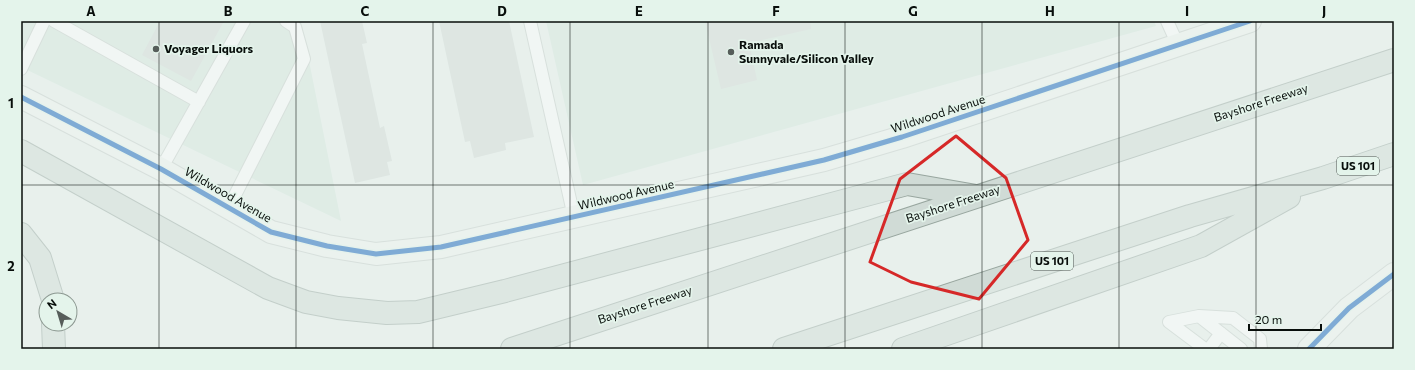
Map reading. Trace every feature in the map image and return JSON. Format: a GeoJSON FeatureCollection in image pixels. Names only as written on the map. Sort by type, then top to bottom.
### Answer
{"type":"FeatureCollection","features":[{"type":"Feature","properties":{"kind":"highway","name":"Bayshore Freeway"},"geometry":{"type":"LineString","coordinates":[[512,349],[1394,60]]}},
{"type":"Feature","properties":{"kind":"highway"},"geometry":{"type":"LineString","coordinates":[[21,151],[268,288],[306,302],[338,308],[387,313],[418,312],[907,184],[976,196]]}},
{"type":"Feature","properties":{"kind":"highway","name":"US 101"},"geometry":{"type":"LineString","coordinates":[[784,349],[1190,216],[1323,178],[1394,154]]}},
{"type":"Feature","properties":{"kind":"highway"},"geometry":{"type":"LineString","coordinates":[[903,349],[1201,246],[1323,178]]}},
{"type":"Feature","properties":{"kind":"highway"},"geometry":{"type":"LineString","coordinates":[[21,234],[40,258],[51,292]]}},
{"type":"Feature","properties":{"kind":"highway"},"geometry":{"type":"LineString","coordinates":[[53,332],[54,349]]}},
{"type":"Feature","properties":{"kind":"street","name":"Wildwood Avenue"},"geometry":{"type":"LineString","coordinates":[[21,97],[161,169],[271,232],[327,246],[376,254],[441,247],[824,160],[902,137],[1250,21]]}},
{"type":"Feature","properties":{"kind":"street"},"geometry":{"type":"LineString","coordinates":[[1308,349],[1349,308],[1394,274]]}},
{"type":"Feature","properties":{"kind":"lane"},"geometry":{"type":"LineString","coordinates":[[21,69],[44,21]]}},
{"type":"Feature","properties":{"kind":"lane"},"geometry":{"type":"LineString","coordinates":[[54,21],[199,102]]}},
{"type":"Feature","properties":{"kind":"lane"},"geometry":{"type":"LineString","coordinates":[[161,169],[244,21]]}},
{"type":"Feature","properties":{"kind":"lane"},"geometry":{"type":"LineString","coordinates":[[229,207],[304,59],[296,27],[286,21]]}},
{"type":"Feature","properties":{"kind":"lane"},"geometry":{"type":"LineString","coordinates":[[530,21],[574,217]]}},
{"type":"Feature","properties":{"kind":"lane"},"geometry":{"type":"LineString","coordinates":[[1167,22],[1178,45]]}},
{"type":"Feature","properties":{"kind":"lane"},"geometry":{"type":"LineString","coordinates":[[1199,316],[1241,349]]}},
{"type":"Feature","properties":{"kind":"lane"},"geometry":{"type":"LineString","coordinates":[[1206,349],[1169,322],[1199,316],[1233,318],[1260,338],[1261,349]]}},
{"type":"Feature","properties":{"kind":"lane"},"geometry":{"type":"LineString","coordinates":[[1209,349],[1221,333]]}},
{"type":"Feature","properties":{"kind":"highlighted area"},"geometry":{"type":"Polygon","coordinates":[[[956,136],[1006,178],[1028,240],[979,299],[911,282],[870,262],[900,179],[956,136]]]}},
{"type":"Feature","properties":{"kind":"shaded area"},"geometry":{"type":"Polygon","coordinates":[[[21,21],[301,21],[341,221],[21,67],[21,21]]]}},
{"type":"Feature","properties":{"kind":"shaded area"},"geometry":{"type":"Polygon","coordinates":[[[546,21],[1154,21],[1156,26],[583,185],[546,21]]]}},
{"type":"Feature","properties":{"kind":"building"},"geometry":{"type":"Polygon","coordinates":[[[160,21],[224,21],[191,81],[142,55],[160,21]]]}},
{"type":"Feature","properties":{"kind":"building"},"geometry":{"type":"Polygon","coordinates":[[[320,21],[362,21],[367,43],[362,44],[380,128],[384,126],[392,161],[387,162],[390,175],[355,183],[320,21]]]}},
{"type":"Feature","properties":{"kind":"building"},"geometry":{"type":"Polygon","coordinates":[[[439,21],[509,21],[534,137],[505,143],[506,150],[474,158],[470,141],[465,142],[439,21]]]}},
{"type":"Feature","properties":{"kind":"building","name":"Ramada Sunnyvale/Silicon Valley"},"geometry":{"type":"Polygon","coordinates":[[[705,21],[810,21],[811,29],[749,43],[757,80],[721,89],[705,21]]]}},
{"type":"Feature","properties":{"kind":"cycle path"},"geometry":{"type":"LineString","coordinates":[[21,97],[161,169],[271,232],[327,246],[376,254],[441,247],[824,160],[902,137],[1250,21]]}},
{"type":"Feature","properties":{"kind":"cycle path"},"geometry":{"type":"LineString","coordinates":[[1309,349],[1349,308],[1394,274]]}},
{"type":"Feature","properties":{"kind":"place","name":"Voyager Liquors"},"geometry":{"type":"Point","coordinates":[156,49]}},
{"type":"Feature","properties":{"kind":"place","name":"Ramada Sunnyvale/Silicon Valley"},"geometry":{"type":"Point","coordinates":[731,52]}}]}
